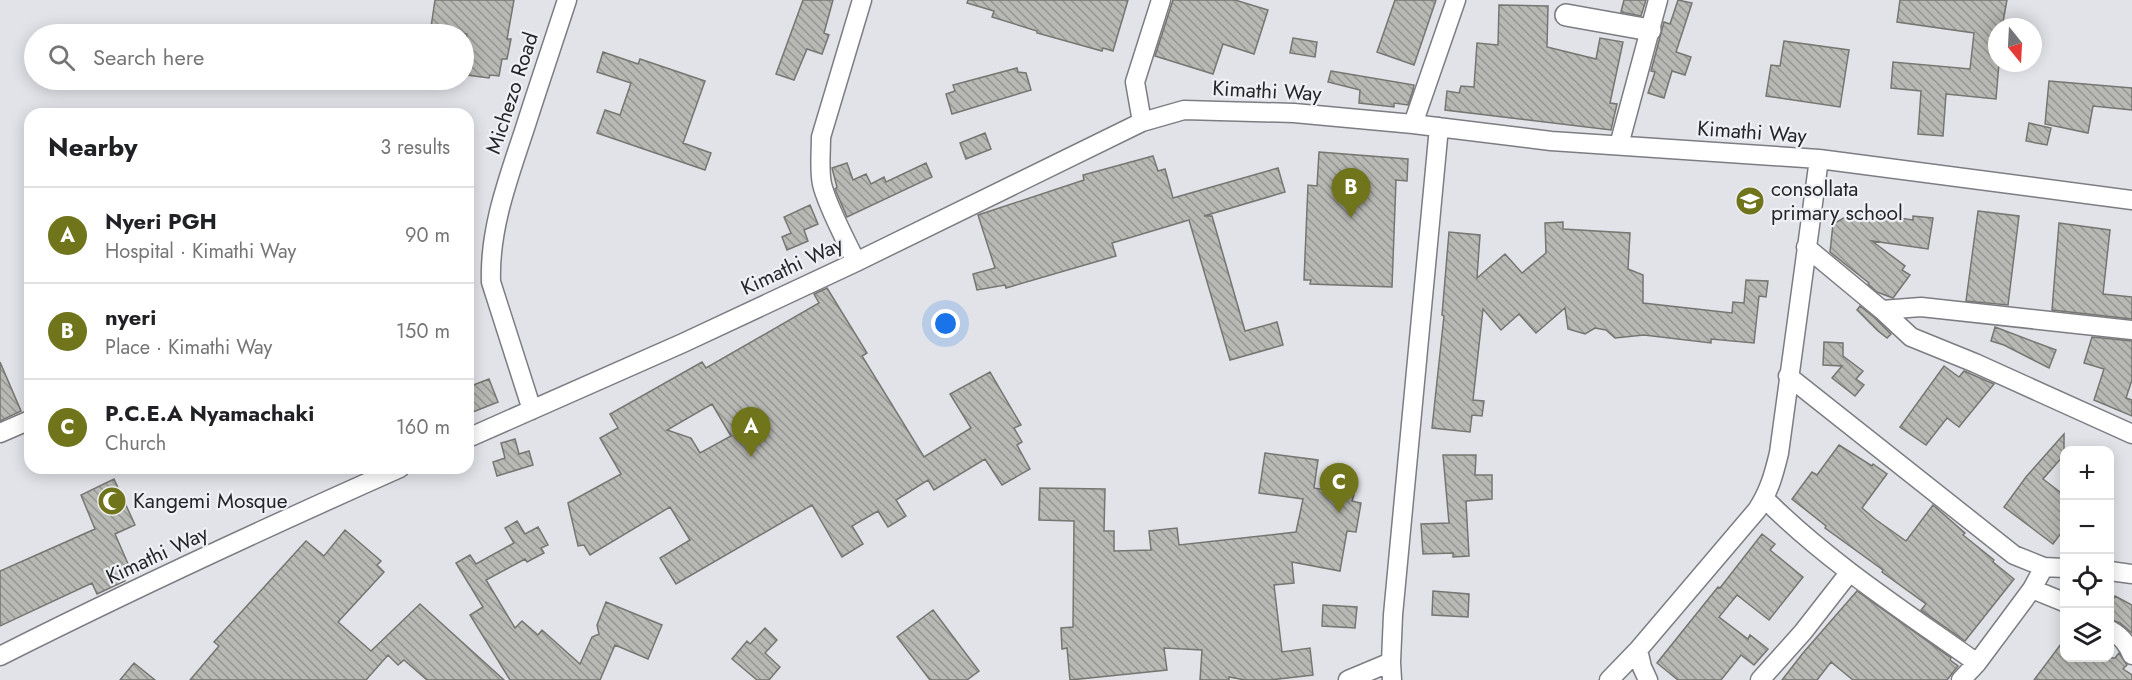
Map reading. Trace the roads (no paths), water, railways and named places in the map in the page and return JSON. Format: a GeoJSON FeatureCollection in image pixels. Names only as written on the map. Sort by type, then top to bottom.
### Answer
{"type":"FeatureCollection","features":[{"type":"Feature","properties":{"kind":"street","name":"Michezo Road"},"geometry":{"type":"LineString","coordinates":[[532,410],[491,282],[490,260],[493,239],[511,170],[567,0]]}},
{"type":"Feature","properties":{"kind":"street"},"geometry":{"type":"LineString","coordinates":[[856,262],[826,199],[820,159],[821,137],[862,0]]}},
{"type":"Feature","properties":{"kind":"street"},"geometry":{"type":"LineString","coordinates":[[1142,122],[1135,81],[1161,0]]}},
{"type":"Feature","properties":{"kind":"street"},"geometry":{"type":"LineString","coordinates":[[1413,124],[1456,0]]}},
{"type":"Feature","properties":{"kind":"street"},"geometry":{"type":"LineString","coordinates":[[1619,145],[1658,0]]}},
{"type":"Feature","properties":{"kind":"street"},"geometry":{"type":"LineString","coordinates":[[1566,15],[1650,30]]}},
{"type":"Feature","properties":{"kind":"street","name":"Kimathi Way"},"geometry":{"type":"LineString","coordinates":[[474,435],[856,262],[1142,122],[1184,110],[1294,113],[1413,124],[1551,141],[1819,159],[2132,200]]}},
{"type":"Feature","properties":{"kind":"street"},"geometry":{"type":"LineString","coordinates":[[1348,680],[1391,671],[1394,603],[1439,127]]}},
{"type":"Feature","properties":{"kind":"street"},"geometry":{"type":"LineString","coordinates":[[1609,680],[1638,650],[1765,499],[1779,453],[1819,159]]}},
{"type":"Feature","properties":{"kind":"street"},"geometry":{"type":"LineString","coordinates":[[1806,247],[1911,337],[1975,363],[2132,434]]}},
{"type":"Feature","properties":{"kind":"street"},"geometry":{"type":"LineString","coordinates":[[1882,310],[1921,307],[2132,330]]}},
{"type":"Feature","properties":{"kind":"street"},"geometry":{"type":"LineString","coordinates":[[1788,376],[2014,555],[2044,567],[2060,568]]}},
{"type":"Feature","properties":{"kind":"street"},"geometry":{"type":"LineString","coordinates":[[0,433],[24,423]]}},
{"type":"Feature","properties":{"kind":"street","name":"Kimathi Way"},"geometry":{"type":"LineString","coordinates":[[0,657],[87,612],[387,474]]}},
{"type":"Feature","properties":{"kind":"street"},"geometry":{"type":"LineString","coordinates":[[1765,499],[1790,524],[1849,573],[1977,663]]}},
{"type":"Feature","properties":{"kind":"street"},"geometry":{"type":"LineString","coordinates":[[1961,680],[1977,663],[2032,589],[2044,567]]}},
{"type":"Feature","properties":{"kind":"street"},"geometry":{"type":"LineString","coordinates":[[2114,572],[2132,574]]}},
{"type":"Feature","properties":{"kind":"street"},"geometry":{"type":"LineString","coordinates":[[1760,680],[1803,632],[1849,573]]}},
{"type":"Feature","properties":{"kind":"street"},"geometry":{"type":"LineString","coordinates":[[2032,589],[2060,600]]}},
{"type":"Feature","properties":{"kind":"street"},"geometry":{"type":"LineString","coordinates":[[2114,633],[2128,646],[2132,655]]}},
{"type":"Feature","properties":{"kind":"street"},"geometry":{"type":"LineString","coordinates":[[1638,650],[1648,680]]}},
{"type":"Feature","properties":{"kind":"place","name":"consollata primary school"},"geometry":{"type":"Point","coordinates":[1750,201]}},
{"type":"Feature","properties":{"kind":"place","name":"nyeri"},"geometry":{"type":"Point","coordinates":[1351,218]}},
{"type":"Feature","properties":{"kind":"place","name":"Nyeri PGH"},"geometry":{"type":"Point","coordinates":[751,457]}},
{"type":"Feature","properties":{"kind":"place","name":"Kangemi Mosque"},"geometry":{"type":"Point","coordinates":[112,501]}},
{"type":"Feature","properties":{"kind":"place","name":"P.C.E.A Nyamachaki"},"geometry":{"type":"Point","coordinates":[1339,513]}}]}
